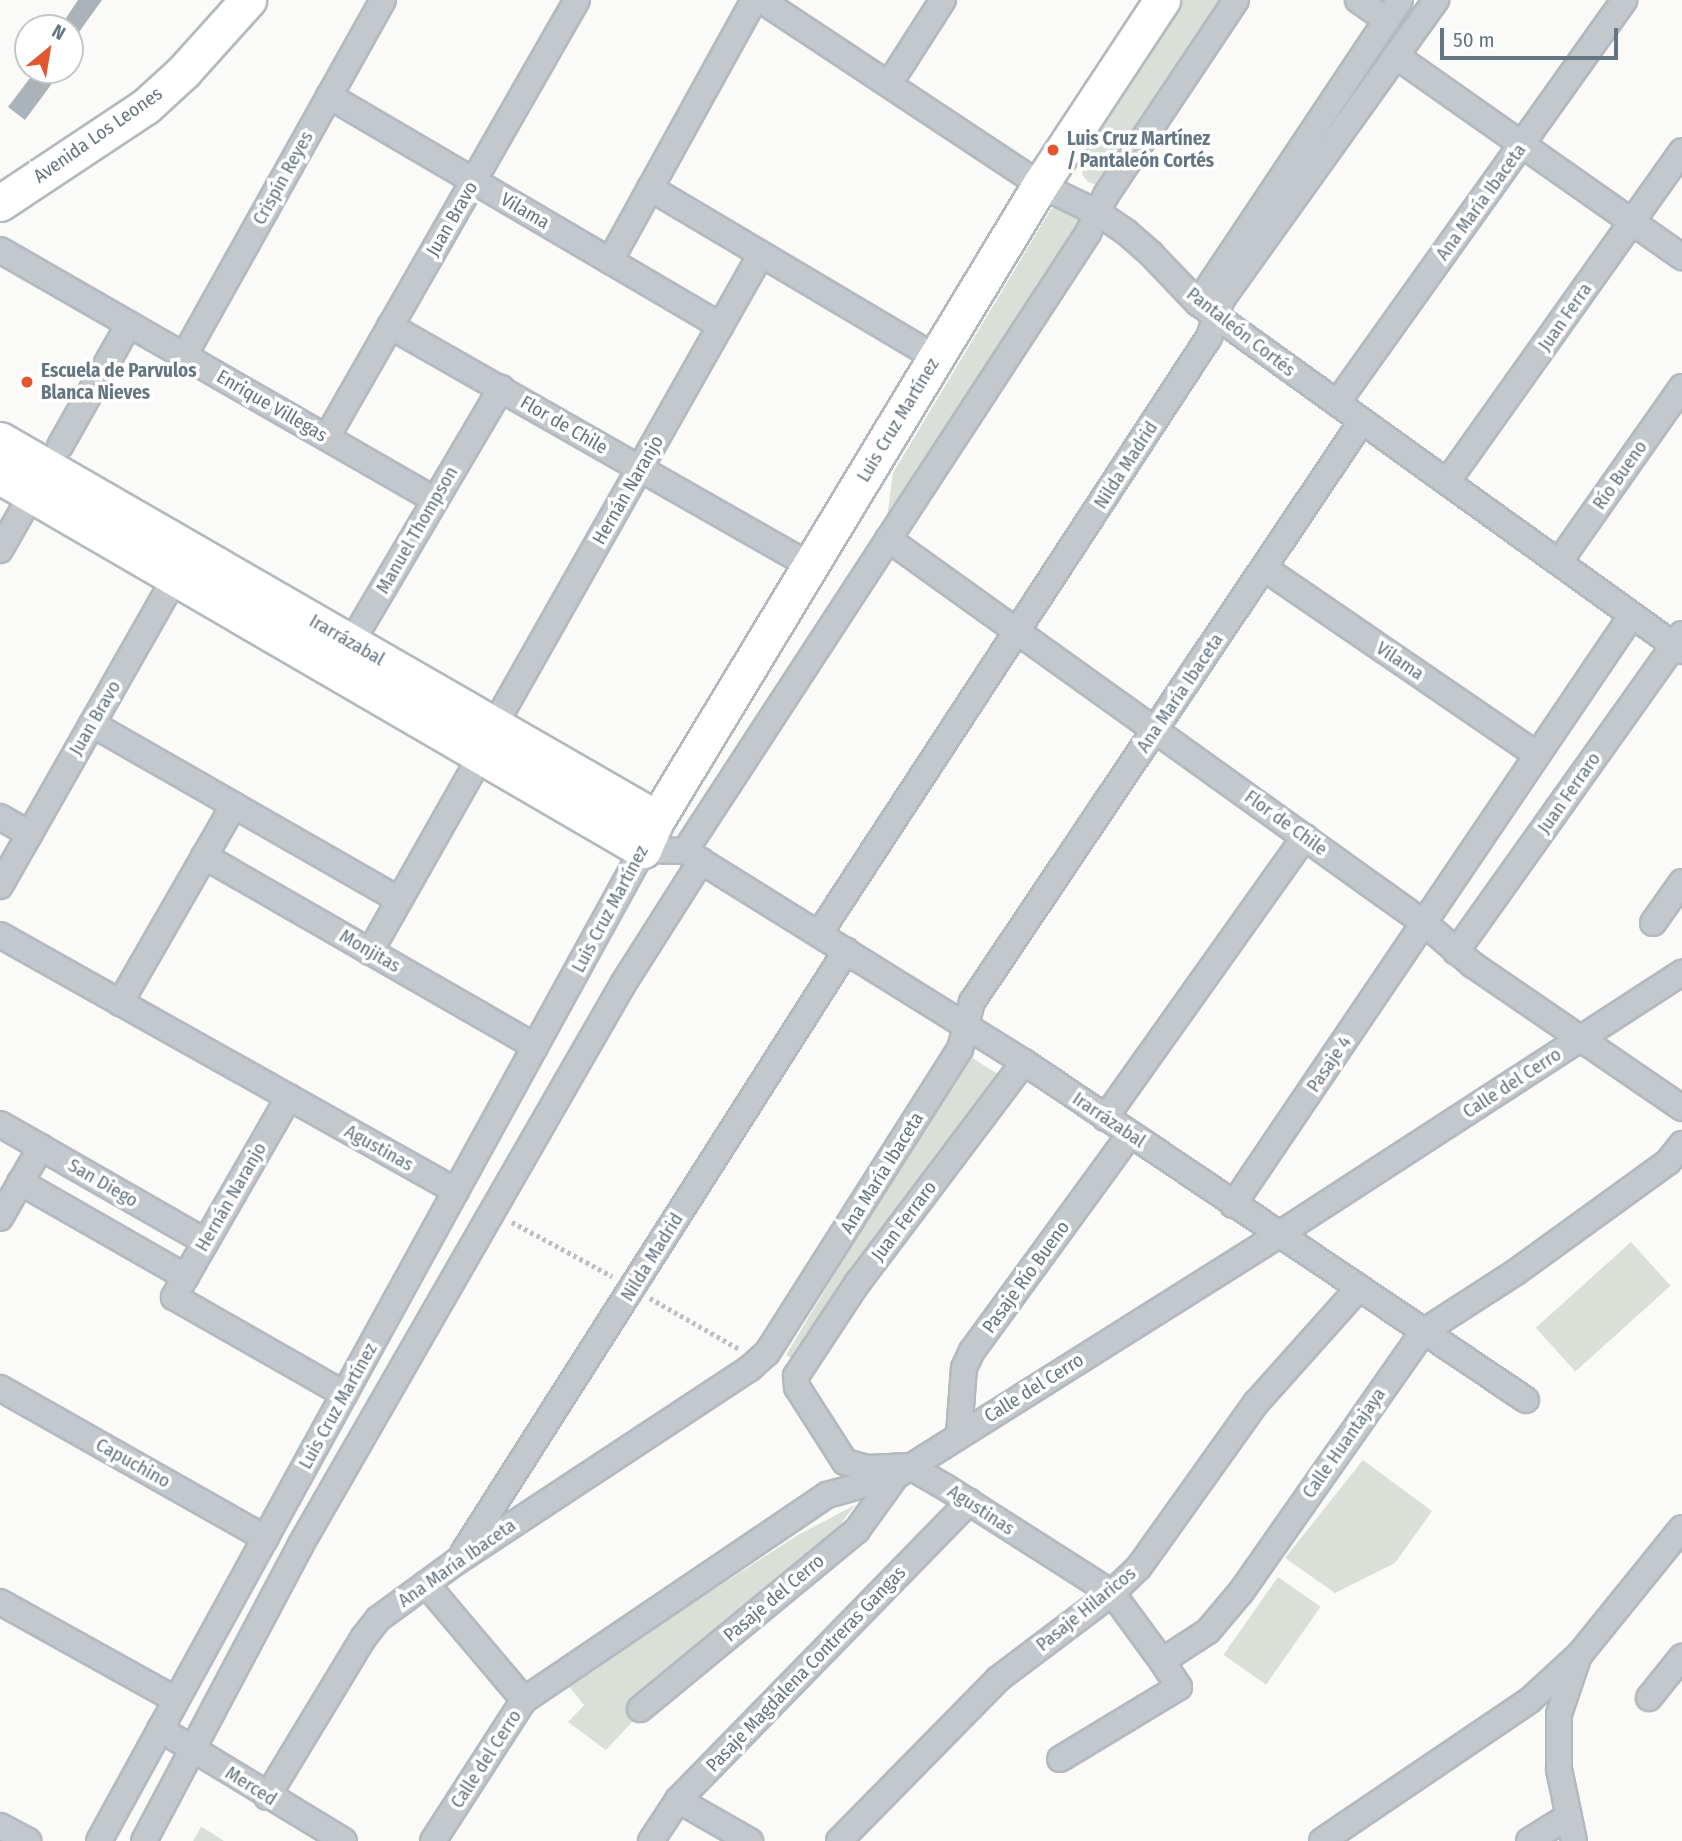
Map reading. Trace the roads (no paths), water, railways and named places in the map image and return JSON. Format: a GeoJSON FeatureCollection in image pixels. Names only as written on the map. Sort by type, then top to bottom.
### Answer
{"type":"FeatureCollection","features":[{"type":"Feature","properties":{"kind":"street","name":"Avenida Los Leones"},"geometry":{"type":"LineString","coordinates":[[0,203],[146,106],[184,71],[248,0]]}},
{"type":"Feature","properties":{"kind":"street","name":"Crispín Reyes"},"geometry":{"type":"LineString","coordinates":[[184,356],[383,0]]}},
{"type":"Feature","properties":{"kind":"street","name":"Juan Bravo"},"geometry":{"type":"LineString","coordinates":[[327,438],[577,0]]}},
{"type":"Feature","properties":{"kind":"street"},"geometry":{"type":"LineString","coordinates":[[610,261],[754,0]]}},
{"type":"Feature","properties":{"kind":"street","name":"Pantaleón Cortés"},"geometry":{"type":"LineString","coordinates":[[761,0],[1040,185],[1098,213],[1151,254],[1207,310],[1632,615],[1679,644]]}},
{"type":"Feature","properties":{"kind":"street"},"geometry":{"type":"LineString","coordinates":[[889,85],[943,0]]}},
{"type":"Feature","properties":{"kind":"street","name":"Luis Cruz Martínez"},"geometry":{"type":"LineString","coordinates":[[99,1841],[650,835],[1040,185],[1162,0]]}},
{"type":"Feature","properties":{"kind":"street","name":"Luis Cruz Martínez"},"geometry":{"type":"LineString","coordinates":[[144,1841],[300,1546],[494,1212],[693,856],[888,539],[1088,233],[1106,195],[1236,0]]}},
{"type":"Feature","properties":{"kind":"street"},"geometry":{"type":"LineString","coordinates":[[1358,0],[1394,10]]}},
{"type":"Feature","properties":{"kind":"street","name":"Nilda Madrid"},"geometry":{"type":"LineString","coordinates":[[1207,310],[1222,299],[1436,0]]}},
{"type":"Feature","properties":{"kind":"street","name":"Ana María Ibaceta"},"geometry":{"type":"LineString","coordinates":[[1337,403],[1625,0]]}},
{"type":"Feature","properties":{"kind":"street","name":"Nilda Madrid"},"geometry":{"type":"LineString","coordinates":[[819,934],[1209,337],[1207,310],[1394,10]]}},
{"type":"Feature","properties":{"kind":"street"},"geometry":{"type":"LineString","coordinates":[[1396,56],[1682,257]]}},
{"type":"Feature","properties":{"kind":"street","name":"Vilama"},"geometry":{"type":"LineString","coordinates":[[329,96],[721,326]]}},
{"type":"Feature","properties":{"kind":"street","name":"Juan Ferra"},"geometry":{"type":"LineString","coordinates":[[1447,482],[1682,151]]}},
{"type":"Feature","properties":{"kind":"street"},"geometry":{"type":"LineString","coordinates":[[650,188],[936,358]]}},
{"type":"Feature","properties":{"kind":"street","name":"Enrique Villegas"},"geometry":{"type":"LineString","coordinates":[[0,250],[435,500]]}},
{"type":"Feature","properties":{"kind":"street","name":"Hernán Naranjo"},"geometry":{"type":"LineString","coordinates":[[370,951],[761,254]]}},
{"type":"Feature","properties":{"kind":"street"},"geometry":{"type":"LineString","coordinates":[[60,446],[129,324]]}},
{"type":"Feature","properties":{"kind":"street","name":"Flor de Chile"},"geometry":{"type":"LineString","coordinates":[[390,326],[810,566]]}},
{"type":"Feature","properties":{"kind":"street","name":"Río Bueno"},"geometry":{"type":"LineString","coordinates":[[1559,562],[1682,387]]}},
{"type":"Feature","properties":{"kind":"street","name":"Manuel Thompson"},"geometry":{"type":"LineString","coordinates":[[343,657],[500,388]]}},
{"type":"Feature","properties":{"kind":"street","name":"Ana María Ibaceta"},"geometry":{"type":"LineString","coordinates":[[267,1797],[364,1637],[378,1619],[456,1562],[759,1361],[777,1339],[960,1049],[972,1002],[1362,421]]}},
{"type":"Feature","properties":{"kind":"street","name":"Irarrázabal"},"geometry":{"type":"LineString","coordinates":[[0,440],[183,564],[650,835],[693,856],[1024,1062],[1525,1399]]}},
{"type":"Feature","properties":{"kind":"street","name":"Irarrázabal"},"geometry":{"type":"LineString","coordinates":[[0,476],[32,494],[183,564]]}},
{"type":"Feature","properties":{"kind":"street"},"geometry":{"type":"LineString","coordinates":[[0,550],[32,494]]}},
{"type":"Feature","properties":{"kind":"street","name":"Flor de Chile"},"geometry":{"type":"LineString","coordinates":[[888,539],[1424,923],[1456,952],[1682,1108]]}},
{"type":"Feature","properties":{"kind":"street","name":"Juan Bravo"},"geometry":{"type":"LineString","coordinates":[[0,886],[183,564]]}},
{"type":"Feature","properties":{"kind":"street","name":"Vilama"},"geometry":{"type":"LineString","coordinates":[[1264,568],[1537,755]]}},
{"type":"Feature","properties":{"kind":"street"},"geometry":{"type":"LineString","coordinates":[[1424,923],[1632,615]]}},
{"type":"Feature","properties":{"kind":"street","name":"Juan Ferraro"},"geometry":{"type":"LineString","coordinates":[[1456,952],[1679,644]]}},
{"type":"Feature","properties":{"kind":"street"},"geometry":{"type":"LineString","coordinates":[[92,724],[400,900]]}},
{"type":"Feature","properties":{"kind":"street"},"geometry":{"type":"LineString","coordinates":[[120,1003],[234,805]]}},
{"type":"Feature","properties":{"kind":"street"},"geometry":{"type":"LineString","coordinates":[[0,817],[29,834]]}},
{"type":"Feature","properties":{"kind":"street"},"geometry":{"type":"LineString","coordinates":[[1105,1118],[1305,837]]}},
{"type":"Feature","properties":{"kind":"street","name":"Monjitas"},"geometry":{"type":"LineString","coordinates":[[204,856],[535,1046]]}},
{"type":"Feature","properties":{"kind":"street"},"geometry":{"type":"LineString","coordinates":[[1653,923],[1682,882]]}},
{"type":"Feature","properties":{"kind":"street","name":"Pasaje 4"},"geometry":{"type":"LineString","coordinates":[[1233,1205],[1424,923]]}},
{"type":"Feature","properties":{"kind":"street","name":"Agustinas"},"geometry":{"type":"LineString","coordinates":[[0,935],[456,1191]]}},
{"type":"Feature","properties":{"kind":"street","name":"Nilda Madrid"},"geometry":{"type":"LineString","coordinates":[[456,1562],[846,951]]}},
{"type":"Feature","properties":{"kind":"street","name":"Calle del Cerro"},"geometry":{"type":"LineString","coordinates":[[433,1841],[524,1700],[827,1495],[902,1471],[1278,1235],[1682,973]]}},
{"type":"Feature","properties":{"kind":"street","name":"Juan Ferraro"},"geometry":{"type":"LineString","coordinates":[[902,1471],[868,1468],[845,1462],[797,1387],[799,1368],[844,1301],[1024,1062]]}},
{"type":"Feature","properties":{"kind":"street","name":"Hernán Naranjo"},"geometry":{"type":"LineString","coordinates":[[180,1287],[289,1097]]}},
{"type":"Feature","properties":{"kind":"street","name":"San Diego"},"geometry":{"type":"LineString","coordinates":[[0,1124],[206,1242]]}},
{"type":"Feature","properties":{"kind":"street","name":"Pasaje Río Bueno"},"geometry":{"type":"LineString","coordinates":[[960,1434],[964,1368],[972,1352],[1130,1135]]}},
{"type":"Feature","properties":{"kind":"street","name":"Calle Huantajaya"},"geometry":{"type":"LineString","coordinates":[[1162,1661],[1208,1631],[1241,1592],[1423,1332],[1516,1272],[1668,1162],[1682,1144]]}},
{"type":"Feature","properties":{"kind":"street"},"geometry":{"type":"LineString","coordinates":[[0,1218],[41,1147]]}},
{"type":"Feature","properties":{"kind":"street","name":"San Diego"},"geometry":{"type":"LineString","coordinates":[[20,1182],[344,1394]]}},
{"type":"Feature","properties":{"kind":"street","name":"Pasaje Hilaricos"},"geometry":{"type":"LineString","coordinates":[[839,1841],[998,1679],[1112,1593],[1139,1567],[1256,1403],[1358,1289]]}},
{"type":"Feature","properties":{"kind":"street","name":"Capuchino"},"geometry":{"type":"LineString","coordinates":[[0,1388],[265,1538]]}},
{"type":"Feature","properties":{"kind":"street","name":"Agustinas"},"geometry":{"type":"LineString","coordinates":[[902,1471],[969,1502],[1112,1593],[1162,1661]]}},
{"type":"Feature","properties":{"kind":"street","name":"Pasaje del Cerro"},"geometry":{"type":"LineString","coordinates":[[640,1709],[856,1530],[902,1471]]}},
{"type":"Feature","properties":{"kind":"street","name":"Pasaje Magdalena Contreras Gangas"},"geometry":{"type":"LineString","coordinates":[[651,1841],[678,1800],[969,1502]]}},
{"type":"Feature","properties":{"kind":"street"},"geometry":{"type":"LineString","coordinates":[[1322,1841],[1530,1700],[1580,1654],[1682,1528]]}},
{"type":"Feature","properties":{"kind":"street"},"geometry":{"type":"LineString","coordinates":[[425,1584],[524,1700]]}},
{"type":"Feature","properties":{"kind":"street"},"geometry":{"type":"LineString","coordinates":[[0,1602],[176,1700]]}},
{"type":"Feature","properties":{"kind":"street"},"geometry":{"type":"LineString","coordinates":[[1574,1841],[1559,1769],[1559,1714],[1580,1654]]}},
{"type":"Feature","properties":{"kind":"street"},"geometry":{"type":"LineString","coordinates":[[1649,1698],[1682,1657]]}},
{"type":"Feature","properties":{"kind":"street"},"geometry":{"type":"LineString","coordinates":[[1060,1759],[1179,1687],[1162,1661]]}},
{"type":"Feature","properties":{"kind":"street","name":"Merced"},"geometry":{"type":"LineString","coordinates":[[160,1729],[267,1797],[344,1841]]}},
{"type":"Feature","properties":{"kind":"street"},"geometry":{"type":"LineString","coordinates":[[678,1800],[750,1841]]}},
{"type":"Feature","properties":{"kind":"street"},"geometry":{"type":"LineString","coordinates":[[1529,1841],[1569,1816]]}},
{"type":"Feature","properties":{"kind":"street"},"geometry":{"type":"LineString","coordinates":[[0,1826],[28,1841]]}},
{"type":"Feature","properties":{"kind":"place","name":"Luis Cruz Martínez / Pantaleón Cortés"},"geometry":{"type":"Point","coordinates":[1053,150]}},
{"type":"Feature","properties":{"kind":"place","name":"Escuela de Parvulos Blanca Nieves"},"geometry":{"type":"Point","coordinates":[27,382]}}]}
